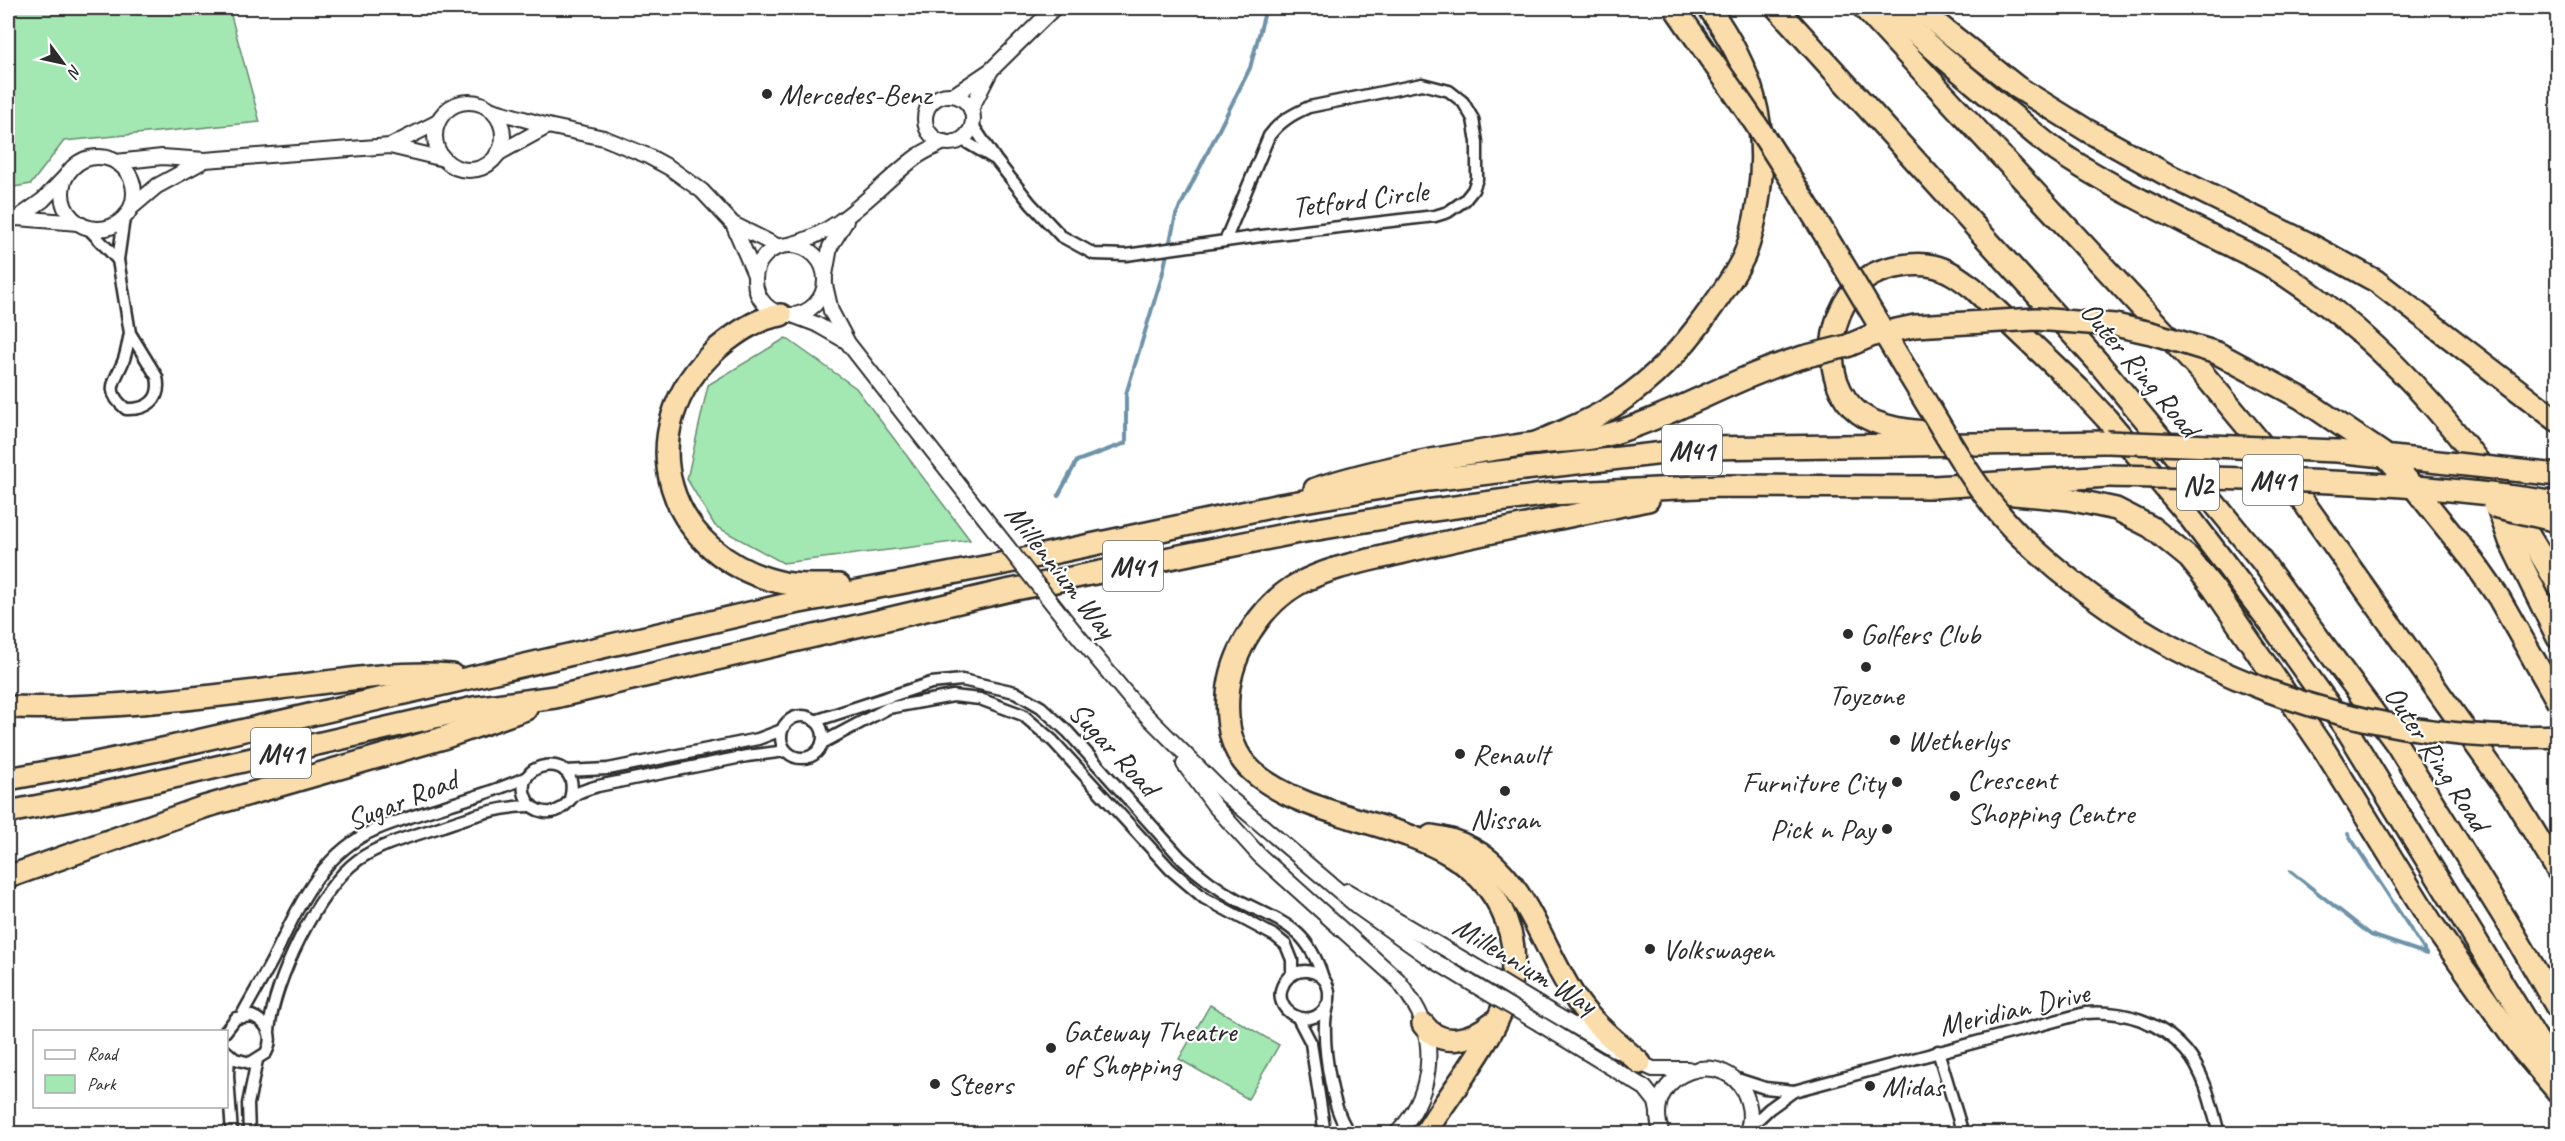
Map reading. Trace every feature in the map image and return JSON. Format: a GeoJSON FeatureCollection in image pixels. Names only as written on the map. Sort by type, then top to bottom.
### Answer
{"type":"FeatureCollection","features":[{"type":"Feature","properties":{"kind":"highway"},"geometry":{"type":"LineString","coordinates":[[1675,8],[1758,128],[1958,456],[2019,535],[2084,591],[2163,644],[2232,678],[2290,699],[2402,727],[2487,737],[2558,736]]}},
{"type":"Feature","properties":{"kind":"highway"},"geometry":{"type":"LineString","coordinates":[[1536,443],[1586,422],[1617,404],[1639,387],[1669,360],[1698,327],[1730,283],[1744,256],[1755,225],[1761,184],[1762,136],[1746,72],[1709,8]]}},
{"type":"Feature","properties":{"kind":"highway","name":"Outer Ring Road"},"geometry":{"type":"LineString","coordinates":[[1777,8],[2097,361],[2261,560],[2396,743],[2509,925],[2558,1010]]}},
{"type":"Feature","properties":{"kind":"highway","name":"Outer Ring Road"},"geometry":{"type":"LineString","coordinates":[[1864,8],[2204,375],[2268,452],[2512,797],[2558,871]]}},
{"type":"Feature","properties":{"kind":"highway"},"geometry":{"type":"LineString","coordinates":[[1887,8],[1957,71],[2057,151],[2139,199],[2268,265],[2326,304],[2384,355],[2432,406],[2489,476],[2558,585]]}},
{"type":"Feature","properties":{"kind":"highway"},"geometry":{"type":"LineString","coordinates":[[1917,8],[2017,87],[2088,130],[2164,173],[2307,243],[2376,281],[2558,421]]}},
{"type":"Feature","properties":{"kind":"highway"},"geometry":{"type":"LineString","coordinates":[[2107,442],[1927,432],[1880,424],[1858,413],[1843,395],[1835,376],[1831,355],[1834,333],[1842,310],[1853,292],[1870,276],[1893,268],[1933,266],[1955,275],[1973,288],[2079,389],[2188,515],[2271,624],[2349,733],[2558,1074]]}},
{"type":"Feature","properties":{"kind":"highway"},"geometry":{"type":"LineString","coordinates":[[787,315],[751,325],[729,339],[707,358],[689,380],[667,429],[666,451],[672,488],[692,527],[712,548],[735,563],[765,577],[785,583],[808,585],[892,585]]}},
{"type":"Feature","properties":{"kind":"highway"},"geometry":{"type":"LineString","coordinates":[[1280,505],[1341,480],[1536,443],[1612,434],[1660,416],[1778,364],[1847,346],[1873,335],[1915,326],[2036,320],[2115,325],[2217,352],[2301,398],[2382,453],[2412,485],[2480,570],[2499,598],[2558,702]]}},
{"type":"Feature","properties":{"kind":"highway","name":"M41"},"geometry":{"type":"LineString","coordinates":[[8,779],[113,760],[708,621],[1280,505],[1429,480],[1707,448],[2107,442],[2337,451],[2558,475]]}},
{"type":"Feature","properties":{"kind":"highway","name":"M41"},"geometry":{"type":"LineString","coordinates":[[8,812],[86,797],[474,708],[555,697],[1006,591],[1294,533],[1426,511],[1550,494],[1720,486],[1934,488],[2109,476],[2236,478],[2436,488],[2558,503]]}},
{"type":"Feature","properties":{"kind":"highway"},"geometry":{"type":"LineString","coordinates":[[2489,476],[2498,510],[2510,541],[2558,638]]}},
{"type":"Feature","properties":{"kind":"highway"},"geometry":{"type":"LineString","coordinates":[[1425,1134],[1501,1014],[1511,989],[1514,960],[1510,934],[1500,904],[1491,889],[1468,867],[1449,855],[1404,833],[1283,792],[1252,771],[1239,755],[1226,715],[1229,681],[1236,661],[1255,624],[1280,597],[1289,590],[1334,569],[1466,537],[1720,486]]}},
{"type":"Feature","properties":{"kind":"highway"},"geometry":{"type":"LineString","coordinates":[[1934,488],[2097,503],[2133,516],[2151,526],[2182,551],[2214,589],[2325,752],[2433,925],[2519,1046],[2558,1092]]}},
{"type":"Feature","properties":{"kind":"highway"},"geometry":{"type":"LineString","coordinates":[[2436,488],[2474,502],[2558,521]]}},
{"type":"Feature","properties":{"kind":"highway"},"geometry":{"type":"LineString","coordinates":[[8,707],[49,708],[118,704],[381,676],[429,674],[476,677]]}},
{"type":"Feature","properties":{"kind":"highway"},"geometry":{"type":"LineString","coordinates":[[8,877],[204,807],[488,724],[555,697]]}},
{"type":"Feature","properties":{"kind":"highway"},"geometry":{"type":"LineString","coordinates":[[1404,833],[1437,837],[1465,845],[1494,865],[1523,899],[1578,1002],[1601,1029],[1640,1063]]}},
{"type":"Feature","properties":{"kind":"highway"},"geometry":{"type":"LineString","coordinates":[[8,888],[74,854]]}},
{"type":"Feature","properties":{"kind":"highway"},"geometry":{"type":"LineString","coordinates":[[1423,1024],[1439,1037],[1457,1040],[1483,1030],[1501,1014]]}},
{"type":"Feature","properties":{"kind":"street"},"geometry":{"type":"LineString","coordinates":[[916,157],[927,128],[928,107],[939,97],[954,95],[991,70],[1054,8]]}},
{"type":"Feature","properties":{"kind":"street"},"geometry":{"type":"LineString","coordinates":[[755,275],[763,258],[783,246],[807,239],[849,217],[916,157],[944,142],[961,139],[972,124],[971,109],[991,70]]}},
{"type":"Feature","properties":{"kind":"street","name":"Tetford Circle"},"geometry":{"type":"LineString","coordinates":[[972,124],[996,160],[1031,204],[1061,236],[1094,254],[1137,253],[1351,227],[1449,212],[1465,200],[1473,190],[1477,179],[1477,142],[1473,119],[1469,111],[1449,91],[1422,84],[1309,107],[1296,112],[1280,123],[1269,135],[1225,241]]}},
{"type":"Feature","properties":{"kind":"street"},"geometry":{"type":"LineString","coordinates":[[954,95],[961,98],[971,109]]}},
{"type":"Feature","properties":{"kind":"street"},"geometry":{"type":"LineString","coordinates":[[492,110],[502,126],[501,145],[497,154],[490,162],[474,169],[452,166],[444,159],[436,142],[438,122],[444,113],[462,102],[481,104],[492,110],[548,126],[604,138],[648,156],[670,168],[702,191],[733,224],[755,275],[757,293],[761,300],[766,307],[787,315],[810,309],[822,294],[830,247],[849,217]]}},
{"type":"Feature","properties":{"kind":"street"},"geometry":{"type":"LineString","coordinates":[[390,146],[438,122]]}},
{"type":"Feature","properties":{"kind":"street"},"geometry":{"type":"LineString","coordinates":[[497,154],[548,126]]}},
{"type":"Feature","properties":{"kind":"street"},"geometry":{"type":"LineString","coordinates":[[927,128],[937,139],[944,142]]}},
{"type":"Feature","properties":{"kind":"street","name":"Tetford Circle"},"geometry":{"type":"LineString","coordinates":[[961,139],[996,160]]}},
{"type":"Feature","properties":{"kind":"street"},"geometry":{"type":"LineString","coordinates":[[116,162],[162,157],[205,160],[390,146],[444,159]]}},
{"type":"Feature","properties":{"kind":"street"},"geometry":{"type":"LineString","coordinates":[[13,219],[43,200],[86,159],[101,157],[116,162],[127,171],[134,185],[118,260],[130,333],[125,357],[112,384],[112,392],[114,398],[126,409],[142,409],[152,402],[159,384],[130,333]]}},
{"type":"Feature","properties":{"kind":"street"},"geometry":{"type":"LineString","coordinates":[[13,219],[111,227],[157,186],[205,160]]}},
{"type":"Feature","properties":{"kind":"street"},"geometry":{"type":"LineString","coordinates":[[68,174],[63,189],[64,204],[118,260]]}},
{"type":"Feature","properties":{"kind":"street"},"geometry":{"type":"LineString","coordinates":[[733,224],[783,246],[805,248],[818,259],[825,280]]}},
{"type":"Feature","properties":{"kind":"street","name":"Millennium Way"},"geometry":{"type":"LineString","coordinates":[[825,280],[831,311],[848,343],[1074,632],[1158,730],[1224,794],[1334,885],[1359,909],[1471,983],[1645,1088],[1656,1102],[1659,1114]]}},
{"type":"Feature","properties":{"kind":"street","name":"Millennium Way"},"geometry":{"type":"LineString","coordinates":[[787,315],[826,328],[848,343]]}},
{"type":"Feature","properties":{"kind":"street","name":"Sugar Road"},"geometry":{"type":"LineString","coordinates":[[815,721],[931,682],[962,680],[1015,692],[1041,706],[1068,732],[1181,858],[1200,876],[1236,899],[1285,923],[1296,931],[1306,941],[1323,978]]}},
{"type":"Feature","properties":{"kind":"street","name":"Sugar Road"},"geometry":{"type":"LineString","coordinates":[[822,743],[888,708],[953,696],[980,699],[1023,715],[1053,741],[1170,869],[1204,898],[1275,936],[1286,945],[1292,960],[1292,975]]}},
{"type":"Feature","properties":{"kind":"street"},"geometry":{"type":"LineString","coordinates":[[782,730],[781,741],[786,751],[801,759],[818,752],[822,743],[822,731],[815,721],[802,716],[794,718],[782,730],[758,739],[639,763],[593,771],[565,771],[552,764],[544,765],[537,767],[527,777],[525,792],[531,806],[542,812],[552,812],[562,809],[570,799],[583,791],[598,786],[747,756],[786,751]]}},
{"type":"Feature","properties":{"kind":"street"},"geometry":{"type":"LineString","coordinates":[[1158,730],[1214,805],[1259,855],[1398,980],[1423,1024],[1428,1051],[1425,1086],[1413,1114],[1396,1134]]}},
{"type":"Feature","properties":{"kind":"street"},"geometry":{"type":"LineString","coordinates":[[565,771],[572,784],[570,799]]}},
{"type":"Feature","properties":{"kind":"street","name":"Sugar Road"},"geometry":{"type":"LineString","coordinates":[[226,1030],[232,1021],[241,1017],[303,899],[322,870],[341,851],[376,829],[503,788],[527,777]]}},
{"type":"Feature","properties":{"kind":"street","name":"Sugar Road"},"geometry":{"type":"LineString","coordinates":[[257,1060],[268,1048],[276,992],[330,888],[348,869],[370,853],[393,842],[500,808],[531,806]]}},
{"type":"Feature","properties":{"kind":"street","name":"Millennium Way"},"geometry":{"type":"LineString","coordinates":[[1334,885],[1364,899],[1606,1047],[1640,1063],[1663,1070],[1713,1069],[1729,1076]]}},
{"type":"Feature","properties":{"kind":"street"},"geometry":{"type":"LineString","coordinates":[[1325,1134],[1311,1044],[1298,1018],[1285,1008],[1281,999],[1284,984],[1292,975],[1308,971],[1323,978],[1329,991],[1325,1034],[1334,1096],[1341,1121],[1351,1134]]}},
{"type":"Feature","properties":{"kind":"street"},"geometry":{"type":"LineString","coordinates":[[1298,1018],[1308,1019],[1317,1016],[1327,1005]]}},
{"type":"Feature","properties":{"kind":"street","name":"Meridian Drive"},"geometry":{"type":"LineString","coordinates":[[1746,1131],[1769,1109],[1794,1091],[2085,1013],[2109,1011],[2131,1015],[2170,1037],[2187,1052],[2202,1079],[2219,1134]]}},
{"type":"Feature","properties":{"kind":"street"},"geometry":{"type":"LineString","coordinates":[[241,1017],[258,1018],[269,1031]]}},
{"type":"Feature","properties":{"kind":"street"},"geometry":{"type":"LineString","coordinates":[[1938,1051],[1963,1134]]}},
{"type":"Feature","properties":{"kind":"street"},"geometry":{"type":"LineString","coordinates":[[228,1052],[242,1062],[257,1060],[248,1104],[249,1134]]}},
{"type":"Feature","properties":{"kind":"street"},"geometry":{"type":"LineString","coordinates":[[228,1052],[232,1134]]}},
{"type":"Feature","properties":{"kind":"street"},"geometry":{"type":"LineString","coordinates":[[1652,1134],[1667,1088],[1679,1076],[1695,1069]]}},
{"type":"Feature","properties":{"kind":"street"},"geometry":{"type":"LineString","coordinates":[[1729,1076],[1741,1087],[1748,1101],[1750,1117],[1746,1131]]}},
{"type":"Feature","properties":{"kind":"street","name":"Meridian Drive"},"geometry":{"type":"LineString","coordinates":[[1729,1076],[1765,1088],[1794,1091]]}},
{"type":"Feature","properties":{"kind":"street"},"geometry":{"type":"LineString","coordinates":[[1659,1114],[1662,1134]]}},
{"type":"Feature","properties":{"kind":"green space"},"geometry":{"type":"Polygon","coordinates":[[[8,8],[229,8],[260,122],[64,141],[31,184],[8,188],[8,8]]]}},
{"type":"Feature","properties":{"kind":"green space"},"geometry":{"type":"Polygon","coordinates":[[[786,338],[856,388],[970,540],[783,563],[715,526],[687,479],[708,385],[786,338]]]}},
{"type":"Feature","properties":{"kind":"green space"},"geometry":{"type":"Polygon","coordinates":[[[1210,1005],[1279,1045],[1248,1099],[1179,1059],[1210,1005]]]}},
{"type":"Feature","properties":{"kind":"waterway"},"geometry":{"type":"LineString","coordinates":[[1058,496],[1077,461],[1126,443],[1126,394],[1162,276],[1176,215],[1250,68],[1266,8]]}},
{"type":"Feature","properties":{"kind":"waterway"},"geometry":{"type":"LineString","coordinates":[[2348,834],[2427,954]]}},
{"type":"Feature","properties":{"kind":"waterway"},"geometry":{"type":"LineString","coordinates":[[2290,871],[2371,935],[2427,954]]}},
{"type":"Feature","properties":{"kind":"place","name":"Mercedes-Benz"},"geometry":{"type":"Point","coordinates":[767,94]}},
{"type":"Feature","properties":{"kind":"place","name":"Golfers Club"},"geometry":{"type":"Point","coordinates":[1848,634]}},
{"type":"Feature","properties":{"kind":"place","name":"Toyzone"},"geometry":{"type":"Point","coordinates":[1866,667]}},
{"type":"Feature","properties":{"kind":"place","name":"Wetherlys"},"geometry":{"type":"Point","coordinates":[1895,740]}},
{"type":"Feature","properties":{"kind":"place","name":"Renault"},"geometry":{"type":"Point","coordinates":[1460,754]}},
{"type":"Feature","properties":{"kind":"place","name":"Furniture City"},"geometry":{"type":"Point","coordinates":[1897,782]}},
{"type":"Feature","properties":{"kind":"place","name":"Nissan"},"geometry":{"type":"Point","coordinates":[1505,791]}},
{"type":"Feature","properties":{"kind":"place","name":"Crescent Shopping Centre"},"geometry":{"type":"Point","coordinates":[1955,796]}},
{"type":"Feature","properties":{"kind":"place","name":"Pick n Pay"},"geometry":{"type":"Point","coordinates":[1887,829]}},
{"type":"Feature","properties":{"kind":"place","name":"Volkswagen"},"geometry":{"type":"Point","coordinates":[1650,949]}},
{"type":"Feature","properties":{"kind":"place","name":"Gateway Theatre of Shopping"},"geometry":{"type":"Point","coordinates":[1051,1048]}},
{"type":"Feature","properties":{"kind":"place","name":"Steers"},"geometry":{"type":"Point","coordinates":[935,1084]}},
{"type":"Feature","properties":{"kind":"place","name":"Midas"},"geometry":{"type":"Point","coordinates":[1870,1086]}}]}
